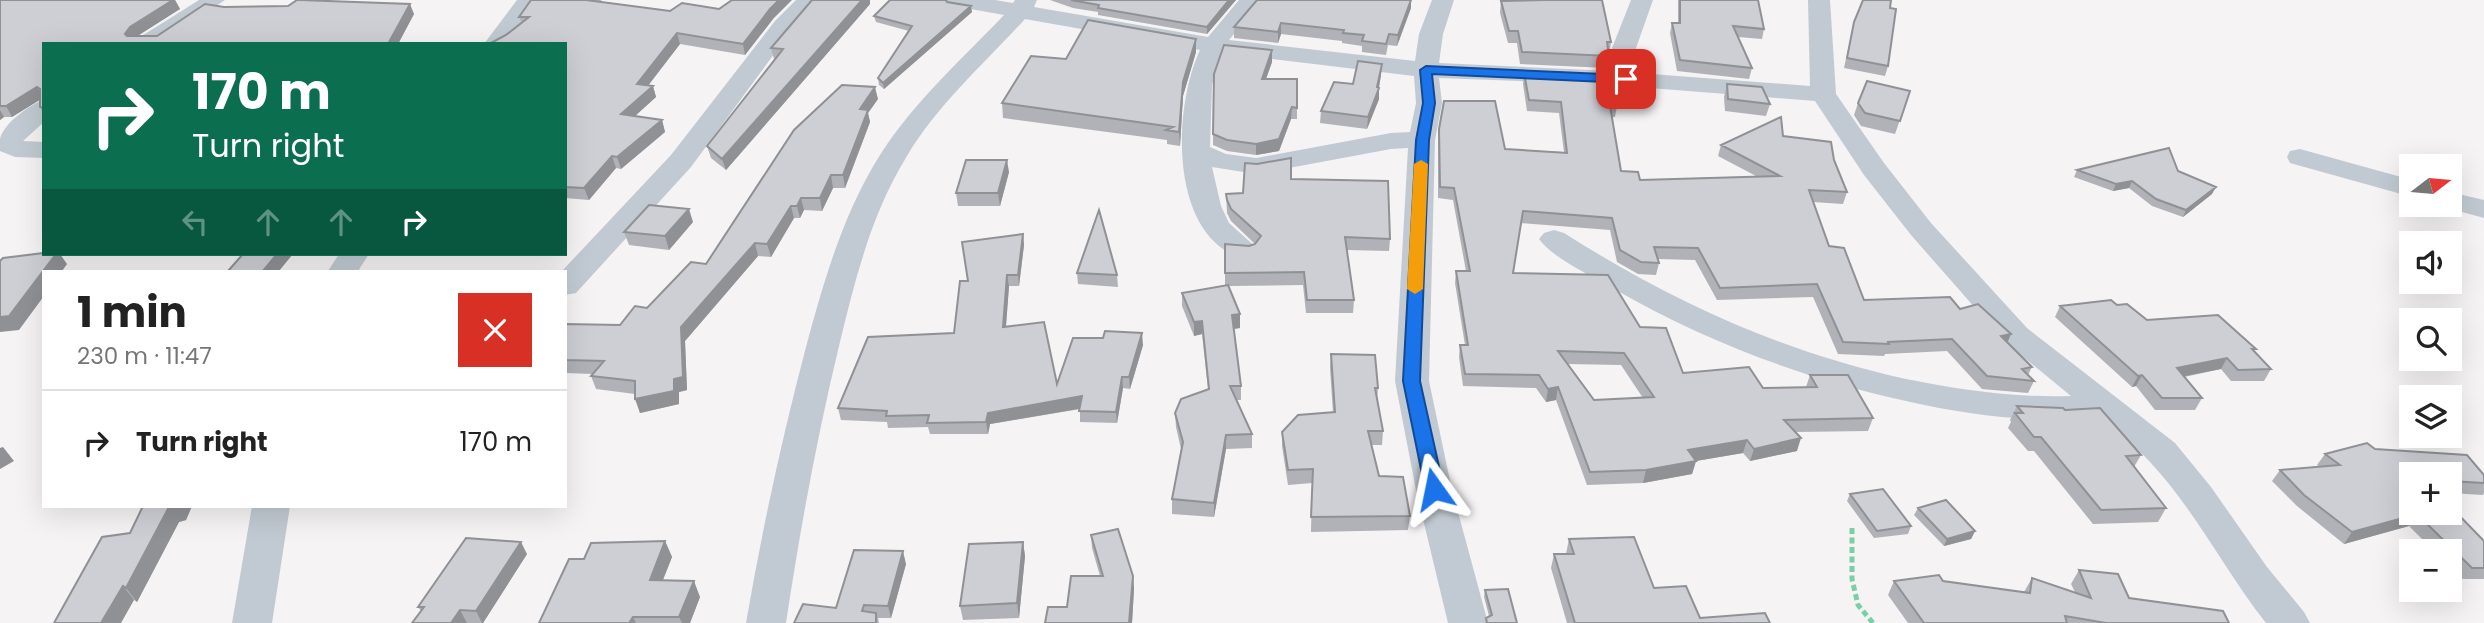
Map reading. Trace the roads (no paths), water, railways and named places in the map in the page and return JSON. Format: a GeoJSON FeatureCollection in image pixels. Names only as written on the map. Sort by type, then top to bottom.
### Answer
{"type":"FeatureCollection","features":[{"type":"Feature","properties":{"kind":"street"},"geometry":{"type":"LineString","coordinates":[[148,42],[214,0]]}},
{"type":"Feature","properties":{"kind":"street"},"geometry":{"type":"LineString","coordinates":[[497,42],[528,0]]}},
{"type":"Feature","properties":{"kind":"street"},"geometry":{"type":"LineString","coordinates":[[567,284],[681,161],[783,26],[809,0]]}},
{"type":"Feature","properties":{"kind":"street"},"geometry":{"type":"LineString","coordinates":[[956,0],[1024,5],[1214,45],[1426,70],[1626,79],[1823,94]]}},
{"type":"Feature","properties":{"kind":"street"},"geometry":{"type":"LineString","coordinates":[[1243,249],[1222,234],[1214,222],[1199,172],[1195,120],[1198,87],[1214,45],[1251,0]]}},
{"type":"Feature","properties":{"kind":"street"},"geometry":{"type":"LineString","coordinates":[[1443,0],[1431,34],[1426,70],[1429,103],[1422,140],[1412,381],[1434,489],[1468,623]]}},
{"type":"Feature","properties":{"kind":"street"},"geometry":{"type":"LineString","coordinates":[[1626,79],[1624,48],[1642,0]]}},
{"type":"Feature","properties":{"kind":"street"},"geometry":{"type":"LineString","coordinates":[[1819,0],[1823,94],[1874,169],[1957,270],[2016,335],[2162,452],[2198,496],[2253,578],[2290,623]]}},
{"type":"Feature","properties":{"kind":"street"},"geometry":{"type":"LineString","coordinates":[[766,623],[782,518],[805,410],[848,250],[881,176],[914,127],[1024,5]]}},
{"type":"Feature","properties":{"kind":"street"},"geometry":{"type":"LineString","coordinates":[[42,110],[16,132],[8,144],[15,149],[42,150]]}},
{"type":"Feature","properties":{"kind":"street"},"geometry":{"type":"LineString","coordinates":[[1198,152],[1220,162],[1256,166],[1391,141],[1422,140]]}},
{"type":"Feature","properties":{"kind":"street"},"geometry":{"type":"LineString","coordinates":[[2300,156],[2399,185]]}},
{"type":"Feature","properties":{"kind":"street"},"geometry":{"type":"LineString","coordinates":[[2462,203],[2484,209]]}},
{"type":"Feature","properties":{"kind":"street"},"geometry":{"type":"LineString","coordinates":[[1554,239],[1625,284],[1749,343],[1830,372],[1950,400],[2004,407],[2046,411],[2102,405]]}},
{"type":"Feature","properties":{"kind":"street"},"geometry":{"type":"LineString","coordinates":[[252,623],[271,508]]}}]}
